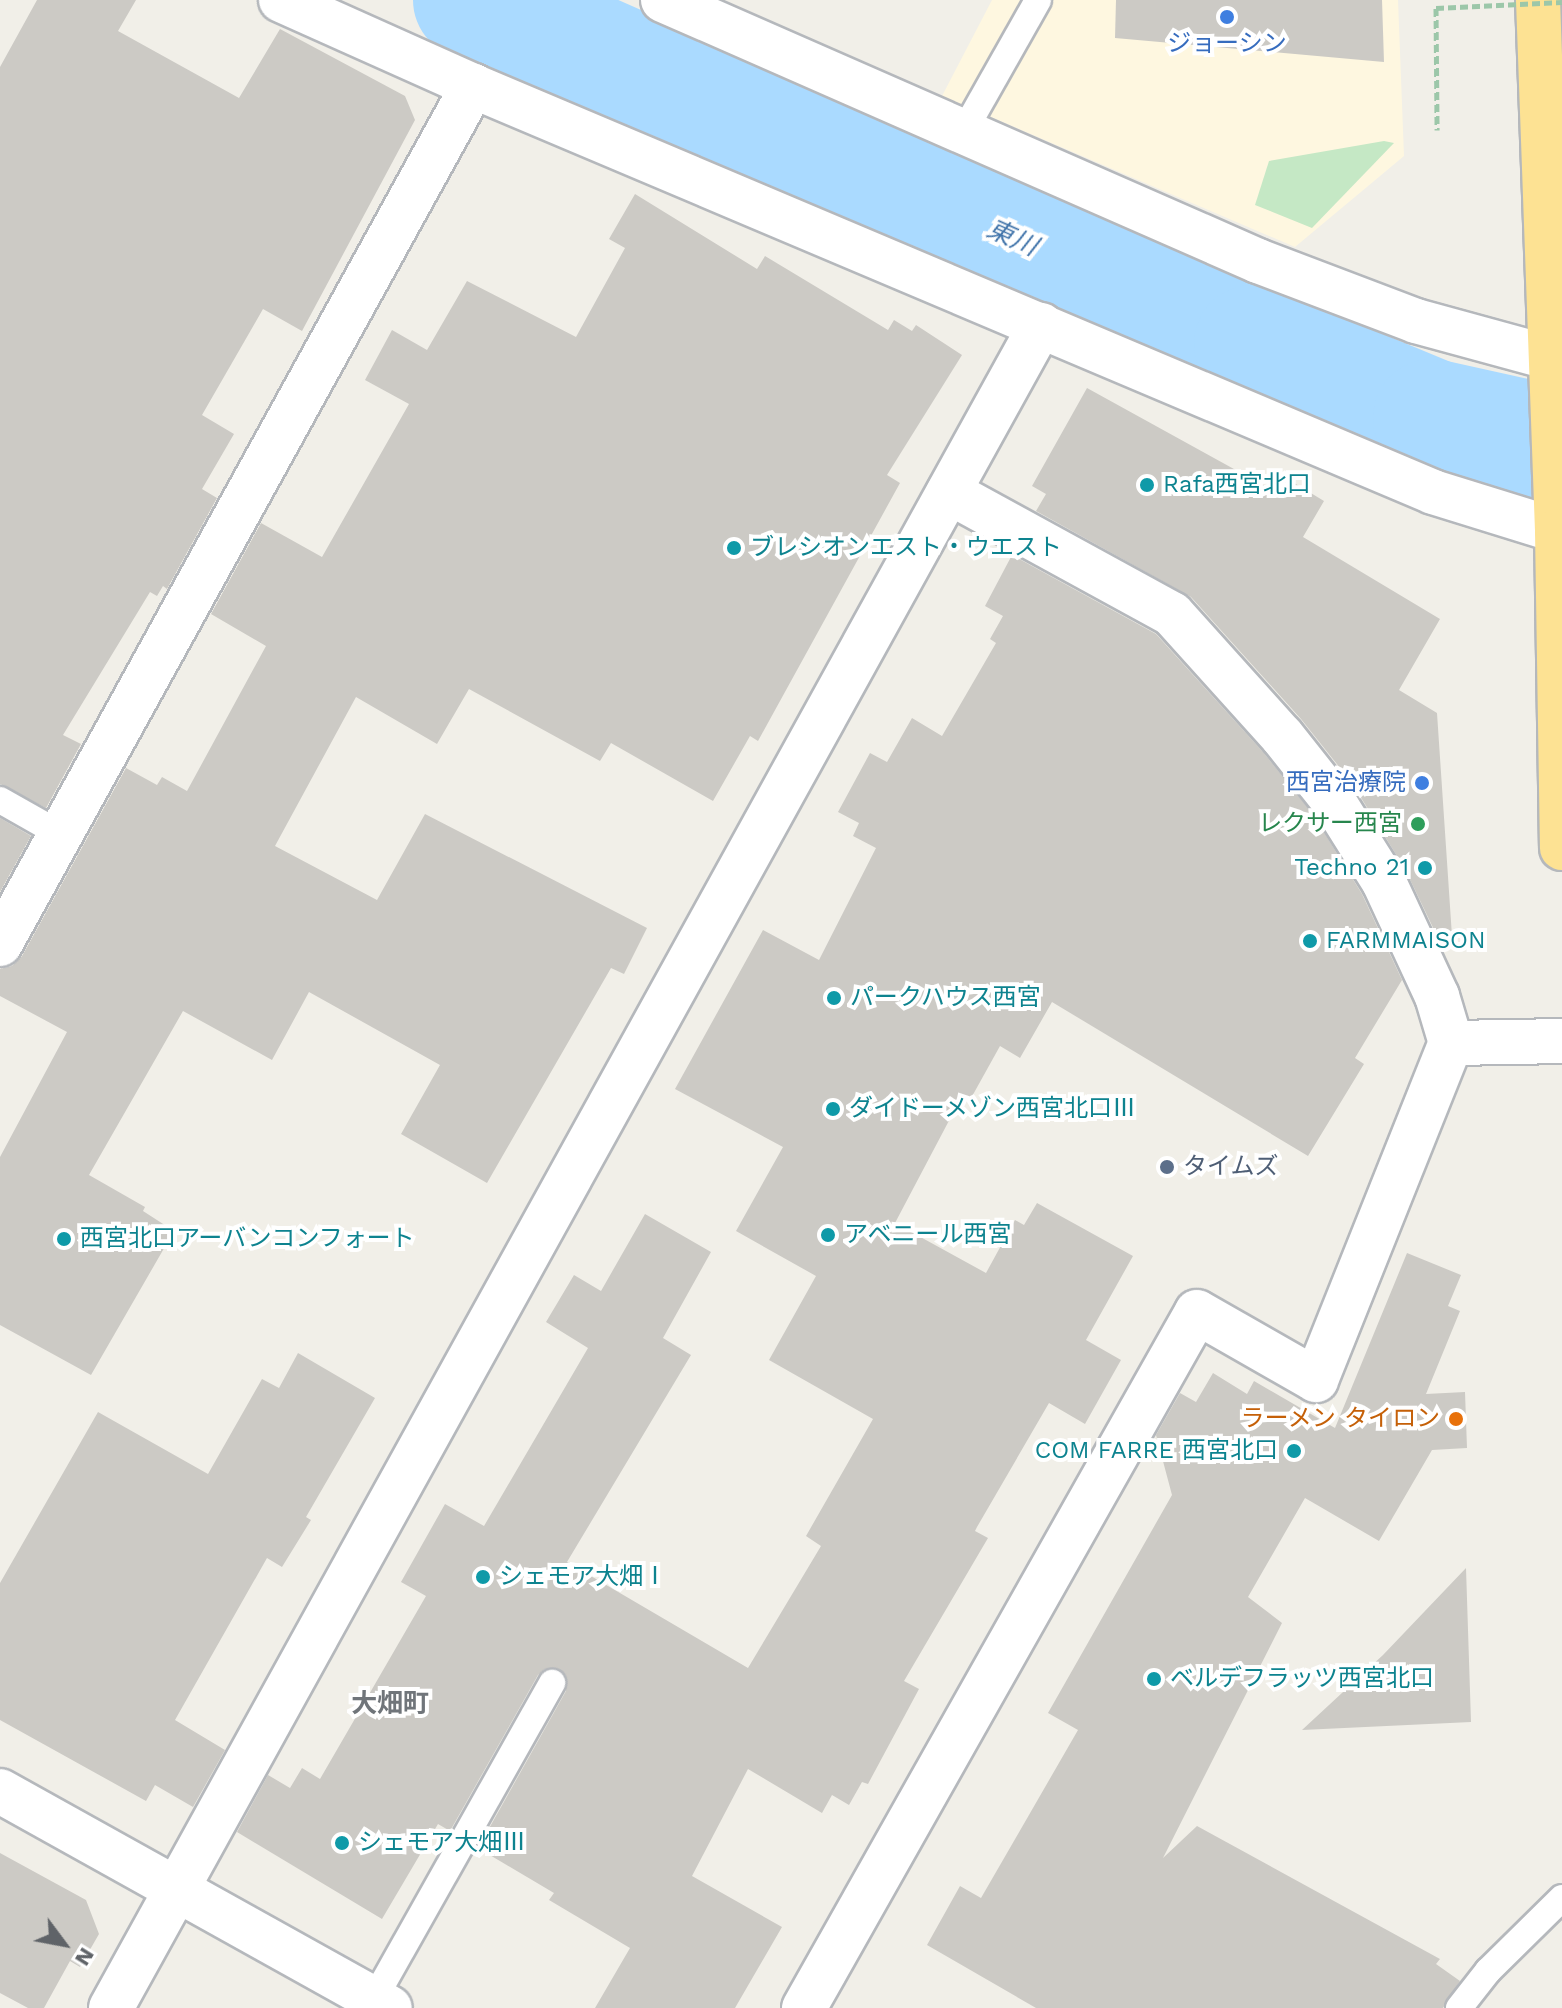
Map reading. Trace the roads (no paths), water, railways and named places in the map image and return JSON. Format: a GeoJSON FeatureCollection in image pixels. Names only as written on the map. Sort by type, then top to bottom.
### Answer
{"type":"FeatureCollection","features":[{"type":"Feature","properties":{"kind":"highway"},"geometry":{"type":"LineString","coordinates":[[1538,0],[1554,369],[1562,848]]}},
{"type":"Feature","properties":{"kind":"street"},"geometry":{"type":"LineString","coordinates":[[281,0],[473,86],[1433,492],[1558,524]]}},
{"type":"Feature","properties":{"kind":"street"},"geometry":{"type":"LineString","coordinates":[[663,0],[1258,261],[1554,369]]}},
{"type":"Feature","properties":{"kind":"street"},"geometry":{"type":"LineString","coordinates":[[0,944],[473,86]]}},
{"type":"Feature","properties":{"kind":"street"},"geometry":{"type":"LineString","coordinates":[[111,2008],[1041,325]]}},
{"type":"Feature","properties":{"kind":"street"},"geometry":{"type":"LineString","coordinates":[[804,2008],[1197,1312],[1316,1380],[1451,1043],[1437,996],[1384,882],[1332,799],[1282,736],[1172,614],[949,492]]}},
{"type":"Feature","properties":{"kind":"street"},"geometry":{"type":"LineString","coordinates":[[1451,1043],[1562,1041]]}},
{"type":"Feature","properties":{"kind":"street"},"geometry":{"type":"LineString","coordinates":[[0,1791],[382,2003]]}},
{"type":"Feature","properties":{"kind":"lane"},"geometry":{"type":"LineString","coordinates":[[964,131],[1038,0]]}},
{"type":"Feature","properties":{"kind":"lane"},"geometry":{"type":"LineString","coordinates":[[0,800],[60,834]]}},
{"type":"Feature","properties":{"kind":"lane"},"geometry":{"type":"LineString","coordinates":[[382,2003],[552,1683]]}},
{"type":"Feature","properties":{"kind":"lane"},"geometry":{"type":"LineString","coordinates":[[1459,2008],[1488,1971],[1562,1898]]}},
{"type":"Feature","properties":{"kind":"waterway","name":"東川"},"geometry":{"type":"LineString","coordinates":[[472,0],[1253,344],[1432,418],[1562,447]]}},
{"type":"Feature","properties":{"kind":"place","name":"ジョーシン"},"geometry":{"type":"Point","coordinates":[1227,17]}},
{"type":"Feature","properties":{"kind":"place","name":"Rafa西宮北口"},"geometry":{"type":"Point","coordinates":[1147,485]}},
{"type":"Feature","properties":{"kind":"place","name":"ブレシオンエスト・ウエスト"},"geometry":{"type":"Point","coordinates":[734,548]}},
{"type":"Feature","properties":{"kind":"place","name":"西宮治療院"},"geometry":{"type":"Point","coordinates":[1422,783]}},
{"type":"Feature","properties":{"kind":"place","name":"レクサー西宮"},"geometry":{"type":"Point","coordinates":[1418,824]}},
{"type":"Feature","properties":{"kind":"place","name":"Techno 21"},"geometry":{"type":"Point","coordinates":[1425,868]}},
{"type":"Feature","properties":{"kind":"place","name":"FARMMAISON"},"geometry":{"type":"Point","coordinates":[1310,941]}},
{"type":"Feature","properties":{"kind":"place","name":"パークハウス西宮"},"geometry":{"type":"Point","coordinates":[834,998]}},
{"type":"Feature","properties":{"kind":"place","name":"ダイドーメゾン西宮北口Ⅲ"},"geometry":{"type":"Point","coordinates":[833,1109]}},
{"type":"Feature","properties":{"kind":"place","name":"タイムズ"},"geometry":{"type":"Point","coordinates":[1167,1167]}},
{"type":"Feature","properties":{"kind":"place","name":"アベニール西宮"},"geometry":{"type":"Point","coordinates":[828,1235]}},
{"type":"Feature","properties":{"kind":"place","name":"西宮北口アーバンコンフォート"},"geometry":{"type":"Point","coordinates":[64,1239]}},
{"type":"Feature","properties":{"kind":"place","name":"ラーメン タイロン"},"geometry":{"type":"Point","coordinates":[1456,1419]}},
{"type":"Feature","properties":{"kind":"place","name":"COM FARRE 西宮北口"},"geometry":{"type":"Point","coordinates":[1294,1451]}},
{"type":"Feature","properties":{"kind":"place","name":"シェモア大畑Ⅰ"},"geometry":{"type":"Point","coordinates":[483,1577]}},
{"type":"Feature","properties":{"kind":"place","name":"ベルデフラッツ西宮北口"},"geometry":{"type":"Point","coordinates":[1154,1679]}},
{"type":"Feature","properties":{"kind":"place","name":"シェモア大畑Ⅲ"},"geometry":{"type":"Point","coordinates":[342,1843]}},
{"type":"Feature","properties":{"kind":"district","name":"大畑町"},"geometry":{"type":"Point","coordinates":[390,1704]}}]}
